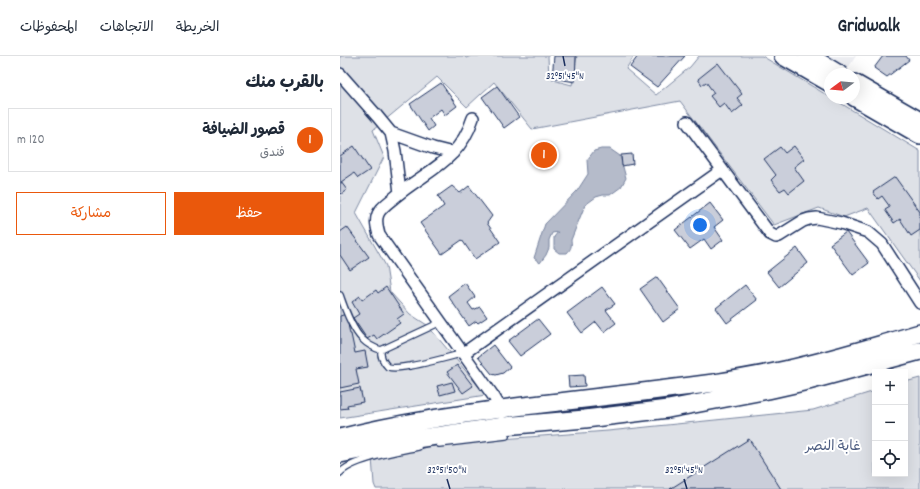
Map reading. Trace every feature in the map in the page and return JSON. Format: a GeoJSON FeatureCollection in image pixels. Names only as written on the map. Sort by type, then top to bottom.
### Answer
{"type":"FeatureCollection","features":[{"type":"Feature","properties":{"kind":"main road"},"geometry":{"type":"LineString","coordinates":[[783,56],[824,80]]}},
{"type":"Feature","properties":{"kind":"main road"},"geometry":{"type":"LineString","coordinates":[[809,56],[829,68]]}},
{"type":"Feature","properties":{"kind":"main road"},"geometry":{"type":"LineString","coordinates":[[860,86],[920,121]]}},
{"type":"Feature","properties":{"kind":"main road"},"geometry":{"type":"LineString","coordinates":[[860,100],[920,135]]}},
{"type":"Feature","properties":{"kind":"main road"},"geometry":{"type":"LineString","coordinates":[[340,454],[409,440],[505,431],[668,409],[768,390],[807,373],[920,333]]}},
{"type":"Feature","properties":{"kind":"main road"},"geometry":{"type":"LineString","coordinates":[[340,438],[409,422],[451,415],[738,379],[807,373],[920,351]]}},
{"type":"Feature","properties":{"kind":"main road"},"geometry":{"type":"LineString","coordinates":[[666,389],[668,409]]}},
{"type":"Feature","properties":{"kind":"street"},"geometry":{"type":"LineString","coordinates":[[340,74],[391,133],[396,156],[400,193]]}},
{"type":"Feature","properties":{"kind":"street"},"geometry":{"type":"LineString","coordinates":[[473,118],[470,128],[462,142],[453,153],[440,165],[400,193],[382,208],[377,215],[376,225],[379,235],[494,397],[501,409],[505,431]]}},
{"type":"Feature","properties":{"kind":"street"},"geometry":{"type":"LineString","coordinates":[[686,122],[770,234],[776,237],[779,236],[809,218],[841,222],[868,232],[882,244],[920,303]]}},
{"type":"Feature","properties":{"kind":"street"},"geometry":{"type":"LineString","coordinates":[[391,133],[433,148],[453,153]]}},
{"type":"Feature","properties":{"kind":"street"},"geometry":{"type":"LineString","coordinates":[[464,353],[722,170]]}},
{"type":"Feature","properties":{"kind":"lane"},"geometry":{"type":"LineString","coordinates":[[340,295],[352,325],[361,339],[373,347],[381,350],[441,322]]}},
{"type":"Feature","properties":{"kind":"lane"},"geometry":{"type":"LineString","coordinates":[[381,350],[383,361],[388,367],[393,368],[428,363],[464,353]]}},
{"type":"Feature","properties":{"kind":"lane"},"geometry":{"type":"LineString","coordinates":[[433,445],[505,431]]}},
{"type":"Feature","properties":{"kind":"lane"},"geometry":{"type":"LineString","coordinates":[[340,472],[347,467],[371,458],[425,446]]}},
{"type":"Feature","properties":{"kind":"shaded area"},"geometry":{"type":"Polygon","coordinates":[[[825,56],[856,56],[848,68],[842,68],[825,56]]]}},
{"type":"Feature","properties":{"kind":"green space"},"geometry":{"type":"Polygon","coordinates":[[[340,56],[465,56],[466,58],[471,56],[548,56],[549,79],[572,85],[577,56],[634,56],[626,69],[656,95],[690,67],[699,56],[762,56],[824,93],[824,104],[842,104],[920,151],[920,281],[868,208],[844,217],[819,208],[774,225],[680,101],[532,129],[494,82],[467,107],[437,77],[373,130],[384,157],[356,213],[386,266],[390,292],[410,314],[427,325],[486,395],[340,418],[340,56]]]}},
{"type":"Feature","properties":{"kind":"green space","name":"غابة النصر"},"geometry":{"type":"Polygon","coordinates":[[[920,378],[920,489],[376,489],[374,484],[372,458],[449,443],[608,431],[813,410],[872,392],[872,477],[908,477],[908,381],[920,378]]]}},
{"type":"Feature","properties":{"kind":"water"},"geometry":{"type":"Polygon","coordinates":[[[610,149],[620,156],[626,178],[621,187],[610,195],[596,197],[585,205],[571,240],[571,247],[567,253],[559,253],[554,249],[554,237],[558,232],[552,233],[549,240],[549,248],[540,263],[534,258],[545,224],[577,191],[588,174],[587,160],[594,151],[610,149]]]}},
{"type":"Feature","properties":{"kind":"building"},"geometry":{"type":"Polygon","coordinates":[[[554,56],[576,56],[575,82],[552,78],[554,56]]]}},
{"type":"Feature","properties":{"kind":"building"},"geometry":{"type":"Polygon","coordinates":[[[638,56],[685,56],[657,87],[630,67],[638,56]]]}},
{"type":"Feature","properties":{"kind":"building"},"geometry":{"type":"Polygon","coordinates":[[[883,56],[906,56],[909,60],[887,77],[874,68],[883,56]]]}},
{"type":"Feature","properties":{"kind":"building"},"geometry":{"type":"Polygon","coordinates":[[[718,63],[742,94],[737,98],[743,105],[732,114],[724,103],[719,107],[710,96],[714,93],[706,82],[702,85],[698,79],[718,63]]]}},
{"type":"Feature","properties":{"kind":"building"},"geometry":{"type":"Polygon","coordinates":[[[441,83],[457,106],[445,115],[441,109],[429,118],[434,126],[428,131],[410,104],[441,83]]]}},
{"type":"Feature","properties":{"kind":"building"},"geometry":{"type":"Polygon","coordinates":[[[497,86],[519,117],[504,128],[482,97],[497,86]]]}},
{"type":"Feature","properties":{"kind":"building"},"geometry":{"type":"Polygon","coordinates":[[[354,146],[370,170],[358,178],[354,173],[341,182],[347,190],[341,194],[340,156],[354,146]]]}},
{"type":"Feature","properties":{"kind":"building"},"geometry":{"type":"Polygon","coordinates":[[[794,146],[804,159],[794,167],[804,181],[789,193],[785,188],[780,191],[771,180],[776,175],[764,159],[780,147],[785,153],[794,146]]]}},
{"type":"Feature","properties":{"kind":"building"},"geometry":{"type":"Polygon","coordinates":[[[632,154],[633,164],[622,166],[621,155],[632,154]]]}},
{"type":"Feature","properties":{"kind":"building"},"geometry":{"type":"Polygon","coordinates":[[[895,177],[920,212],[920,230],[911,236],[900,219],[894,223],[885,210],[890,207],[882,196],[878,199],[873,192],[895,177]]]}},
{"type":"Feature","properties":{"kind":"building"},"geometry":{"type":"Polygon","coordinates":[[[452,186],[460,193],[469,186],[492,216],[487,223],[500,242],[475,259],[462,240],[442,254],[420,223],[444,206],[438,196],[452,186]]]}},
{"type":"Feature","properties":{"kind":"building"},"geometry":{"type":"Polygon","coordinates":[[[710,203],[723,220],[714,227],[723,240],[711,249],[704,239],[690,249],[675,230],[710,203]]]}},
{"type":"Feature","properties":{"kind":"building"},"geometry":{"type":"Polygon","coordinates":[[[347,227],[369,257],[350,270],[340,255],[340,232],[347,227]]]}},
{"type":"Feature","properties":{"kind":"building"},"geometry":{"type":"Polygon","coordinates":[[[846,232],[869,263],[853,275],[830,244],[846,232]]]}},
{"type":"Feature","properties":{"kind":"building"},"geometry":{"type":"Polygon","coordinates":[[[797,248],[808,263],[779,287],[767,272],[797,248]]]}},
{"type":"Feature","properties":{"kind":"building"},"geometry":{"type":"Polygon","coordinates":[[[657,277],[680,309],[663,322],[640,289],[657,277]]]}},
{"type":"Feature","properties":{"kind":"building"},"geometry":{"type":"Polygon","coordinates":[[[465,283],[475,297],[468,303],[473,310],[480,307],[487,317],[478,323],[476,321],[469,326],[448,296],[465,283]]]}},
{"type":"Feature","properties":{"kind":"building"},"geometry":{"type":"Polygon","coordinates":[[[745,285],[757,300],[727,323],[716,308],[745,285]]]}},
{"type":"Feature","properties":{"kind":"building"},"geometry":{"type":"Polygon","coordinates":[[[386,287],[404,314],[397,319],[400,323],[377,339],[374,335],[367,339],[353,318],[359,314],[352,302],[360,296],[362,300],[376,290],[378,293],[386,287]]]}},
{"type":"Feature","properties":{"kind":"building"},"geometry":{"type":"Polygon","coordinates":[[[602,287],[615,304],[606,310],[616,323],[604,332],[596,322],[582,333],[567,313],[602,287]]]}},
{"type":"Feature","properties":{"kind":"building"},"geometry":{"type":"Polygon","coordinates":[[[346,314],[355,353],[365,351],[368,367],[356,369],[359,384],[340,388],[340,316],[346,314]]]}},
{"type":"Feature","properties":{"kind":"building"},"geometry":{"type":"Polygon","coordinates":[[[538,319],[550,334],[520,356],[508,341],[538,319]]]}},
{"type":"Feature","properties":{"kind":"building"},"geometry":{"type":"Polygon","coordinates":[[[493,345],[510,367],[503,373],[496,375],[492,374],[478,357],[493,345]]]}},
{"type":"Feature","properties":{"kind":"building"},"geometry":{"type":"Polygon","coordinates":[[[457,365],[473,386],[463,393],[447,372],[457,365]]]}},
{"type":"Feature","properties":{"kind":"building"},"geometry":{"type":"Polygon","coordinates":[[[584,375],[585,386],[569,387],[568,376],[584,375]]]}},
{"type":"Feature","properties":{"kind":"building"},"geometry":{"type":"Polygon","coordinates":[[[452,382],[455,391],[440,395],[437,386],[452,382]]]}},
{"type":"Feature","properties":{"kind":"building"},"geometry":{"type":"Polygon","coordinates":[[[360,388],[363,402],[347,405],[348,408],[340,409],[340,392],[360,388]]]}},
{"type":"Feature","properties":{"kind":"building"},"geometry":{"type":"Polygon","coordinates":[[[749,439],[781,489],[670,489],[749,439]]]}},
{"type":"Feature","properties":{"kind":"place","name":"قصور الضيافة"},"geometry":{"type":"Point","coordinates":[544,155]}}]}
